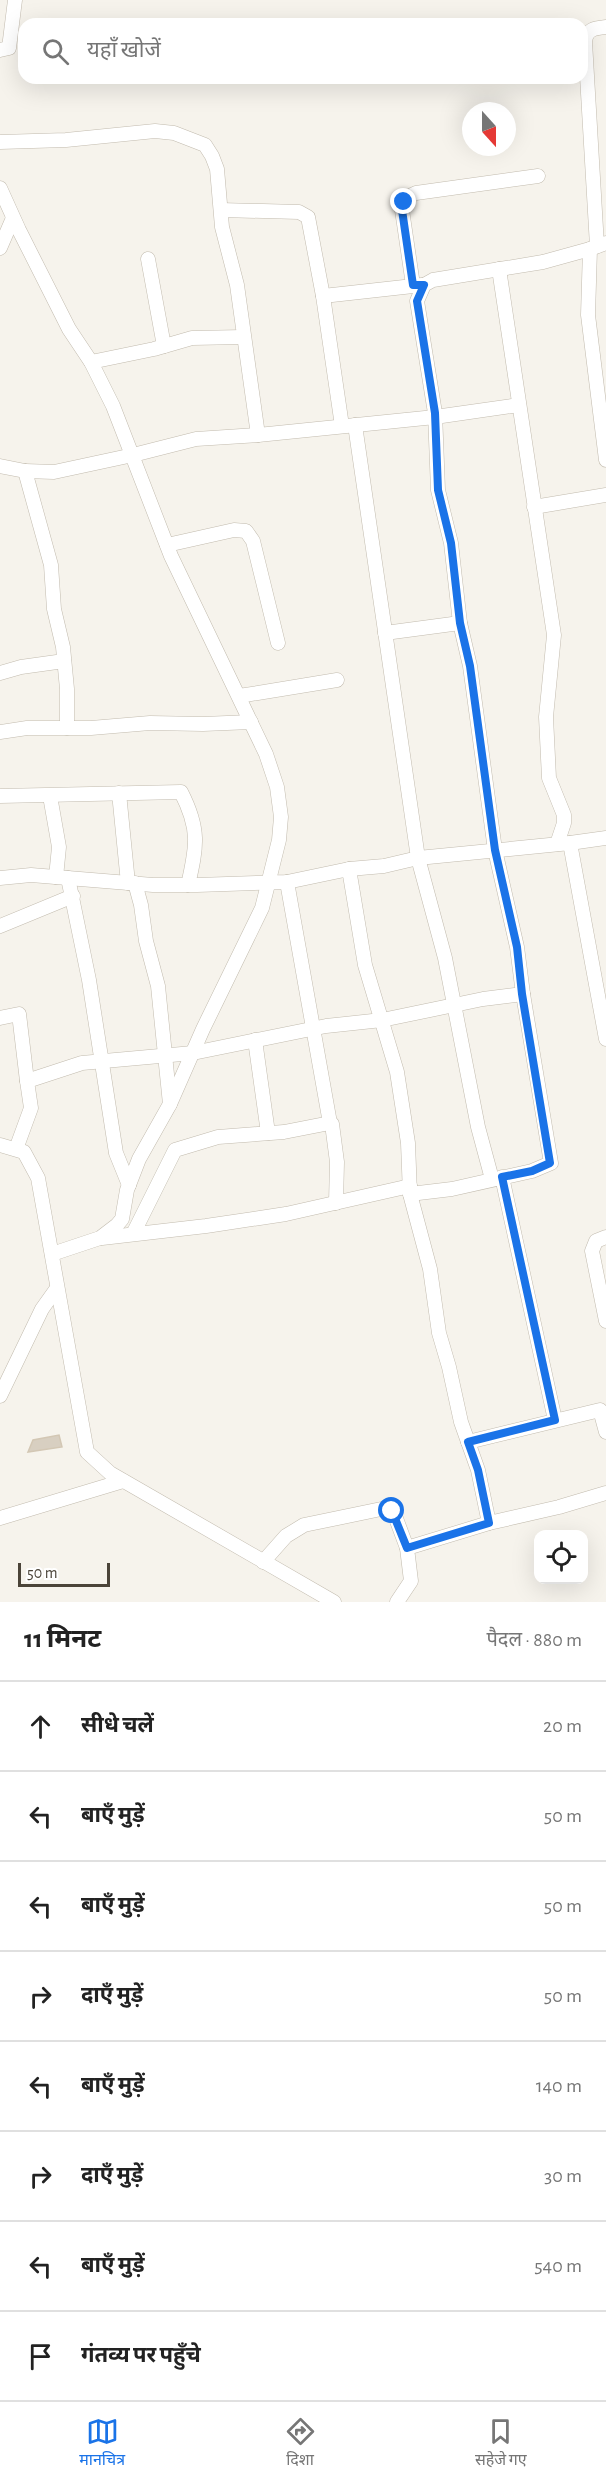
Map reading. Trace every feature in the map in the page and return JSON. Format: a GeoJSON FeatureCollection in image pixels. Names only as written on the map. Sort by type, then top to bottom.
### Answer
{"type":"FeatureCollection","features":[{"type":"Feature","properties":{"kind":"street"},"geometry":{"type":"LineString","coordinates":[[0,50],[9,48],[15,0]]}},
{"type":"Feature","properties":{"kind":"street"},"geometry":{"type":"LineString","coordinates":[[588,34],[592,29],[606,27]]}},
{"type":"Feature","properties":{"kind":"street"},"geometry":{"type":"LineString","coordinates":[[587,84],[597,246],[588,315],[606,460]]}},
{"type":"Feature","properties":{"kind":"street"},"geometry":{"type":"LineString","coordinates":[[0,142],[66,140],[155,131],[174,133],[204,145],[217,169],[222,227],[237,285],[258,435]]}},
{"type":"Feature","properties":{"kind":"street"},"geometry":{"type":"LineString","coordinates":[[51,1254],[100,1238],[206,1226],[410,1190],[452,1189],[532,1171],[550,1163],[522,994],[517,947],[495,850],[470,666],[460,623],[451,543],[438,490],[435,417],[417,301],[418,285],[402,210],[408,197],[416,193],[538,176]]}},
{"type":"Feature","properties":{"kind":"street"},"geometry":{"type":"LineString","coordinates":[[0,188],[69,329],[90,362],[113,406],[167,545],[266,754],[277,787],[281,817],[270,884],[262,908],[202,1029],[170,1104],[139,1159],[129,1185],[122,1219],[117,1226],[100,1238]]}},
{"type":"Feature","properties":{"kind":"street"},"geometry":{"type":"LineString","coordinates":[[221,210],[304,214],[310,222],[385,633],[418,858],[445,958],[478,1128],[497,1178],[555,1420]]}},
{"type":"Feature","properties":{"kind":"street"},"geometry":{"type":"LineString","coordinates":[[0,248],[13,218]]}},
{"type":"Feature","properties":{"kind":"street"},"geometry":{"type":"LineString","coordinates":[[323,296],[418,285],[443,277],[543,262],[597,246]]}},
{"type":"Feature","properties":{"kind":"street"},"geometry":{"type":"LineString","coordinates":[[148,259],[164,346]]}},
{"type":"Feature","properties":{"kind":"street"},"geometry":{"type":"LineString","coordinates":[[499,269],[554,634],[546,717],[549,778],[564,815],[563,843],[601,983],[606,1039]]}},
{"type":"Feature","properties":{"kind":"street"},"geometry":{"type":"LineString","coordinates":[[90,362],[192,338],[243,337]]}},
{"type":"Feature","properties":{"kind":"street"},"geometry":{"type":"LineString","coordinates":[[0,466],[25,471],[54,472],[134,456],[196,439],[435,417],[519,405]]}},
{"type":"Feature","properties":{"kind":"street"},"geometry":{"type":"LineString","coordinates":[[25,471],[51,565],[54,609],[67,689],[66,728]]}},
{"type":"Feature","properties":{"kind":"street"},"geometry":{"type":"LineString","coordinates":[[534,507],[606,495]]}},
{"type":"Feature","properties":{"kind":"street"},"geometry":{"type":"LineString","coordinates":[[167,545],[234,530],[246,531],[253,541],[278,643]]}},
{"type":"Feature","properties":{"kind":"street"},"geometry":{"type":"LineString","coordinates":[[385,633],[460,623]]}},
{"type":"Feature","properties":{"kind":"street"},"geometry":{"type":"LineString","coordinates":[[0,673],[64,661]]}},
{"type":"Feature","properties":{"kind":"street"},"geometry":{"type":"LineString","coordinates":[[239,696],[337,680]]}},
{"type":"Feature","properties":{"kind":"street"},"geometry":{"type":"LineString","coordinates":[[0,732],[27,728],[91,729],[150,723],[251,722]]}},
{"type":"Feature","properties":{"kind":"street"},"geometry":{"type":"LineString","coordinates":[[0,796],[181,792],[192,813],[196,848],[188,885]]}},
{"type":"Feature","properties":{"kind":"street"},"geometry":{"type":"LineString","coordinates":[[119,793],[131,883],[141,906],[146,941],[158,986],[170,1104]]}},
{"type":"Feature","properties":{"kind":"street"},"geometry":{"type":"LineString","coordinates":[[50,796],[62,877],[74,897],[116,1153],[129,1185]]}},
{"type":"Feature","properties":{"kind":"street"},"geometry":{"type":"LineString","coordinates":[[0,878],[62,877],[188,885],[270,884],[349,869],[384,866],[418,858],[606,838]]}},
{"type":"Feature","properties":{"kind":"street"},"geometry":{"type":"LineString","coordinates":[[349,869],[365,964],[397,1072],[408,1143],[410,1190],[430,1269],[439,1333],[468,1442],[478,1470],[489,1523]]}},
{"type":"Feature","properties":{"kind":"street"},"geometry":{"type":"LineString","coordinates":[[287,882],[330,1123],[333,1124],[336,1203]]}},
{"type":"Feature","properties":{"kind":"street"},"geometry":{"type":"LineString","coordinates":[[0,926],[74,897]]}},
{"type":"Feature","properties":{"kind":"street"},"geometry":{"type":"LineString","coordinates":[[27,1082],[82,1063],[193,1053],[314,1028],[382,1020],[483,999],[522,994]]}},
{"type":"Feature","properties":{"kind":"street"},"geometry":{"type":"LineString","coordinates":[[0,1018],[19,1014],[31,1108],[16,1149]]}},
{"type":"Feature","properties":{"kind":"street"},"geometry":{"type":"LineString","coordinates":[[255,1040],[268,1133]]}},
{"type":"Feature","properties":{"kind":"street"},"geometry":{"type":"LineString","coordinates":[[133,1234],[175,1150],[218,1137],[268,1133],[330,1123]]}},
{"type":"Feature","properties":{"kind":"street"},"geometry":{"type":"LineString","coordinates":[[0,1145],[24,1152],[38,1178],[87,1452],[110,1473],[123,1481],[334,1602]]}},
{"type":"Feature","properties":{"kind":"street"},"geometry":{"type":"LineString","coordinates":[[606,1237],[596,1241],[592,1251],[606,1321]]}},
{"type":"Feature","properties":{"kind":"street"},"geometry":{"type":"LineString","coordinates":[[0,1393],[42,1309],[57,1288]]}},
{"type":"Feature","properties":{"kind":"street"},"geometry":{"type":"LineString","coordinates":[[468,1442],[603,1408],[606,1432]]}},
{"type":"Feature","properties":{"kind":"street"},"geometry":{"type":"LineString","coordinates":[[0,1518],[123,1481]]}},
{"type":"Feature","properties":{"kind":"street"},"geometry":{"type":"LineString","coordinates":[[407,1548],[489,1523],[606,1493]]}},
{"type":"Feature","properties":{"kind":"street"},"geometry":{"type":"LineString","coordinates":[[263,1562],[286,1536],[304,1525],[386,1508],[394,1513],[407,1548],[411,1581],[397,1602]]}},
{"type":"Feature","properties":{"kind":"building"},"geometry":{"type":"Polygon","coordinates":[[[59,1435],[62,1447],[28,1452],[33,1440],[59,1435]]]}},
{"type":"Feature","properties":{"kind":"route"},"geometry":{"type":"LineString","coordinates":[[392,1511],[407,1548],[489,1523],[478,1470],[468,1442],[555,1420],[502,1177],[532,1171],[550,1163],[522,994],[517,947],[495,850],[470,666],[460,623],[451,543],[438,490],[435,413],[417,301],[424,285],[413,285],[402,210],[404,202]]}}]}
